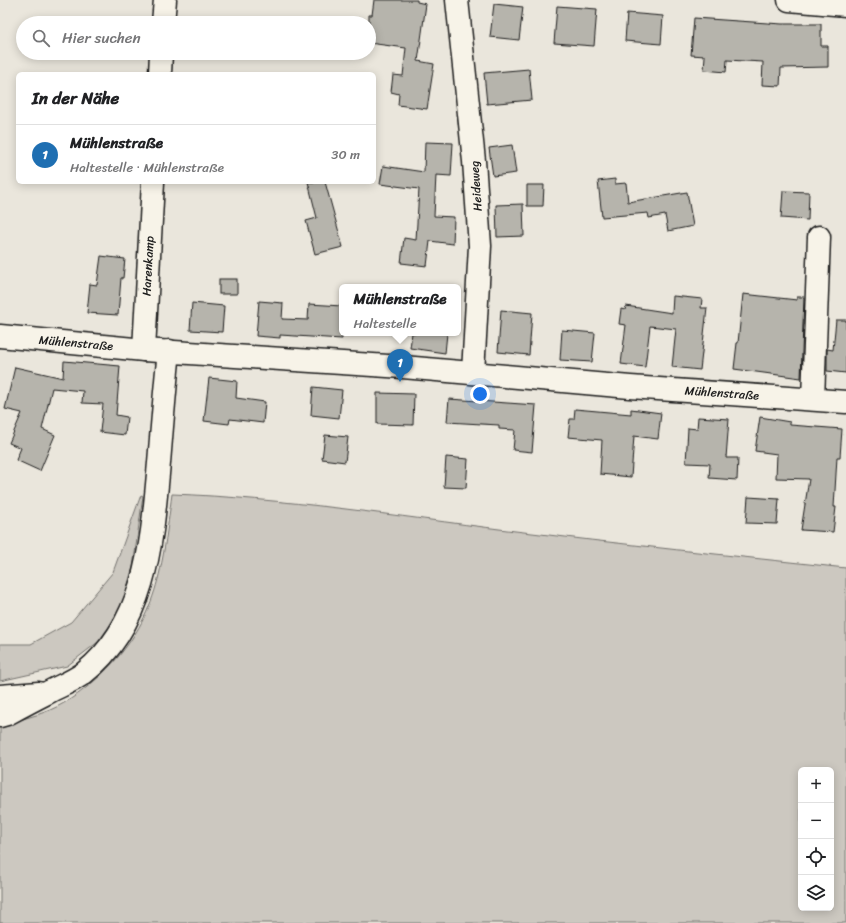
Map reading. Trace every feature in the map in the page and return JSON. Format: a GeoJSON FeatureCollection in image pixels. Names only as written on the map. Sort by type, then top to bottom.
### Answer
{"type":"FeatureCollection","features":[{"type":"Feature","properties":{"kind":"main road"},"geometry":{"type":"LineString","coordinates":[[164,16],[165,0]]}},
{"type":"Feature","properties":{"kind":"main road","name":"Heideweg"},"geometry":{"type":"LineString","coordinates":[[457,0],[473,153],[480,246],[473,373]]}},
{"type":"Feature","properties":{"kind":"main road"},"geometry":{"type":"LineString","coordinates":[[789,0],[846,4]]}},
{"type":"Feature","properties":{"kind":"main road"},"geometry":{"type":"LineString","coordinates":[[160,72],[161,60]]}},
{"type":"Feature","properties":{"kind":"main road","name":"Harenkamp"},"geometry":{"type":"LineString","coordinates":[[144,350],[153,184]]}},
{"type":"Feature","properties":{"kind":"main road"},"geometry":{"type":"LineString","coordinates":[[813,399],[819,237]]}},
{"type":"Feature","properties":{"kind":"main road","name":"Mühlenstraße"},"geometry":{"type":"LineString","coordinates":[[0,336],[144,350],[473,373],[630,387],[846,402]]}},
{"type":"Feature","properties":{"kind":"main road"},"geometry":{"type":"LineString","coordinates":[[0,716],[7,714],[48,692],[67,684],[84,672],[104,652],[123,628],[134,605],[142,580],[150,544],[155,509],[169,351]]}},
{"type":"Feature","properties":{"kind":"main road"},"geometry":{"type":"LineString","coordinates":[[0,696],[48,692]]}},
{"type":"Feature","properties":{"kind":"shaded area"},"geometry":{"type":"Polygon","coordinates":[[[172,494],[298,503],[507,530],[846,568],[846,923],[0,923],[0,726],[57,707],[78,694],[102,674],[121,653],[136,633],[147,612],[155,591],[165,545],[172,494]]]}},
{"type":"Feature","properties":{"kind":"shaded area"},"geometry":{"type":"Polygon","coordinates":[[[141,495],[143,496],[133,567],[120,611],[98,642],[67,666],[0,681],[0,644],[31,644],[71,622],[113,572],[141,495]]]}},
{"type":"Feature","properties":{"kind":"building"},"geometry":{"type":"Polygon","coordinates":[[[374,0],[417,0],[417,2],[426,4],[418,61],[434,64],[427,109],[398,105],[399,94],[391,92],[393,75],[403,76],[406,48],[376,44],[376,16],[369,16],[372,15],[374,0]]]}},
{"type":"Feature","properties":{"kind":"building"},"geometry":{"type":"Polygon","coordinates":[[[494,4],[523,7],[519,40],[490,37],[494,4]]]}},
{"type":"Feature","properties":{"kind":"building"},"geometry":{"type":"Polygon","coordinates":[[[557,6],[597,9],[594,46],[554,43],[557,6]]]}},
{"type":"Feature","properties":{"kind":"building"},"geometry":{"type":"Polygon","coordinates":[[[627,13],[663,16],[661,44],[625,41],[627,13]]]}},
{"type":"Feature","properties":{"kind":"building"},"geometry":{"type":"Polygon","coordinates":[[[694,18],[782,24],[821,24],[821,46],[828,46],[828,67],[781,68],[780,86],[762,85],[763,62],[727,60],[726,72],[704,70],[705,56],[691,55],[694,18]]]}},
{"type":"Feature","properties":{"kind":"building"},"geometry":{"type":"Polygon","coordinates":[[[529,69],[532,100],[487,104],[484,73],[529,69]]]}},
{"type":"Feature","properties":{"kind":"building"},"geometry":{"type":"Polygon","coordinates":[[[425,142],[453,143],[451,176],[436,175],[434,216],[454,217],[453,244],[430,241],[427,266],[401,263],[404,238],[416,240],[419,189],[380,184],[383,166],[424,172],[425,142]]]}},
{"type":"Feature","properties":{"kind":"building"},"geometry":{"type":"Polygon","coordinates":[[[512,145],[516,173],[493,176],[489,148],[512,145]]]}},
{"type":"Feature","properties":{"kind":"building"},"geometry":{"type":"Polygon","coordinates":[[[615,179],[615,184],[626,183],[628,202],[687,192],[693,226],[668,231],[665,215],[649,218],[648,213],[602,217],[598,181],[615,179]]]}},
{"type":"Feature","properties":{"kind":"building"},"geometry":{"type":"Polygon","coordinates":[[[308,184],[326,184],[343,247],[315,254],[306,221],[317,218],[308,184]]]}},
{"type":"Feature","properties":{"kind":"building"},"geometry":{"type":"Polygon","coordinates":[[[527,185],[544,185],[543,206],[527,206],[527,185]]]}},
{"type":"Feature","properties":{"kind":"building"},"geometry":{"type":"Polygon","coordinates":[[[783,191],[809,192],[808,220],[781,218],[783,191]]]}},
{"type":"Feature","properties":{"kind":"building"},"geometry":{"type":"Polygon","coordinates":[[[523,204],[524,236],[497,237],[496,205],[523,204]]]}},
{"type":"Feature","properties":{"kind":"building"},"geometry":{"type":"Polygon","coordinates":[[[101,256],[125,259],[123,278],[121,278],[118,315],[87,313],[90,284],[97,285],[101,256]]]}},
{"type":"Feature","properties":{"kind":"building"},"geometry":{"type":"Polygon","coordinates":[[[219,279],[237,279],[237,294],[219,294],[219,279]]]}},
{"type":"Feature","properties":{"kind":"building"},"geometry":{"type":"Polygon","coordinates":[[[743,294],[797,300],[797,297],[804,297],[801,378],[734,369],[743,294]]]}},
{"type":"Feature","properties":{"kind":"building"},"geometry":{"type":"Polygon","coordinates":[[[673,296],[702,299],[701,308],[707,308],[700,370],[672,367],[676,329],[650,326],[645,367],[621,364],[626,325],[619,324],[621,309],[625,310],[626,306],[672,313],[673,296]]]}},
{"type":"Feature","properties":{"kind":"building"},"geometry":{"type":"Polygon","coordinates":[[[259,301],[283,303],[282,319],[308,320],[309,304],[339,306],[339,336],[342,336],[342,339],[280,335],[280,338],[256,336],[259,301]]]}},
{"type":"Feature","properties":{"kind":"building"},"geometry":{"type":"Polygon","coordinates":[[[192,303],[224,306],[222,332],[190,330],[192,303]]]}},
{"type":"Feature","properties":{"kind":"building"},"geometry":{"type":"Polygon","coordinates":[[[501,310],[532,313],[529,355],[498,352],[501,310]]]}},
{"type":"Feature","properties":{"kind":"building"},"geometry":{"type":"Polygon","coordinates":[[[836,320],[846,320],[846,373],[827,371],[827,349],[833,350],[836,320]]]}},
{"type":"Feature","properties":{"kind":"building"},"geometry":{"type":"Polygon","coordinates":[[[562,330],[595,333],[592,362],[560,360],[562,330]]]}},
{"type":"Feature","properties":{"kind":"building"},"geometry":{"type":"Polygon","coordinates":[[[412,336],[447,336],[445,353],[410,348],[412,336]]]}},
{"type":"Feature","properties":{"kind":"building"},"geometry":{"type":"Polygon","coordinates":[[[64,361],[120,366],[116,415],[127,417],[125,435],[100,432],[103,404],[82,403],[83,391],[52,388],[42,429],[55,435],[40,471],[16,460],[21,448],[9,443],[22,413],[5,409],[15,367],[63,378],[64,361]]]}},
{"type":"Feature","properties":{"kind":"building"},"geometry":{"type":"Polygon","coordinates":[[[209,378],[237,381],[236,398],[265,402],[263,423],[230,419],[229,424],[204,421],[209,378]]]}},
{"type":"Feature","properties":{"kind":"building"},"geometry":{"type":"Polygon","coordinates":[[[313,387],[342,390],[339,418],[311,415],[313,387]]]}},
{"type":"Feature","properties":{"kind":"building"},"geometry":{"type":"Polygon","coordinates":[[[377,393],[414,394],[413,425],[377,424],[377,393]]]}},
{"type":"Feature","properties":{"kind":"building"},"geometry":{"type":"Polygon","coordinates":[[[449,399],[536,405],[532,452],[513,450],[515,430],[499,429],[499,425],[447,422],[449,399]]]}},
{"type":"Feature","properties":{"kind":"building"},"geometry":{"type":"Polygon","coordinates":[[[575,409],[631,414],[631,409],[661,413],[658,439],[634,436],[631,477],[600,474],[602,440],[568,437],[570,419],[574,419],[575,409]]]}},
{"type":"Feature","properties":{"kind":"building"},"geometry":{"type":"Polygon","coordinates":[[[698,417],[729,419],[726,458],[738,458],[737,480],[709,478],[710,464],[686,463],[688,428],[697,429],[698,417]]]}},
{"type":"Feature","properties":{"kind":"building"},"geometry":{"type":"Polygon","coordinates":[[[760,417],[790,422],[790,425],[842,429],[840,457],[837,457],[834,507],[836,507],[833,532],[801,530],[809,479],[776,478],[777,454],[755,451],[760,417]]]}},
{"type":"Feature","properties":{"kind":"building"},"geometry":{"type":"Polygon","coordinates":[[[325,435],[348,437],[345,462],[322,459],[325,435]]]}},
{"type":"Feature","properties":{"kind":"building"},"geometry":{"type":"Polygon","coordinates":[[[446,457],[468,459],[466,488],[444,487],[446,457]]]}},
{"type":"Feature","properties":{"kind":"building"},"geometry":{"type":"Polygon","coordinates":[[[748,497],[779,499],[777,524],[746,523],[748,497]]]}},
{"type":"Feature","properties":{"kind":"place","name":"Mühlenstraße"},"geometry":{"type":"Point","coordinates":[400,382]}}]}
